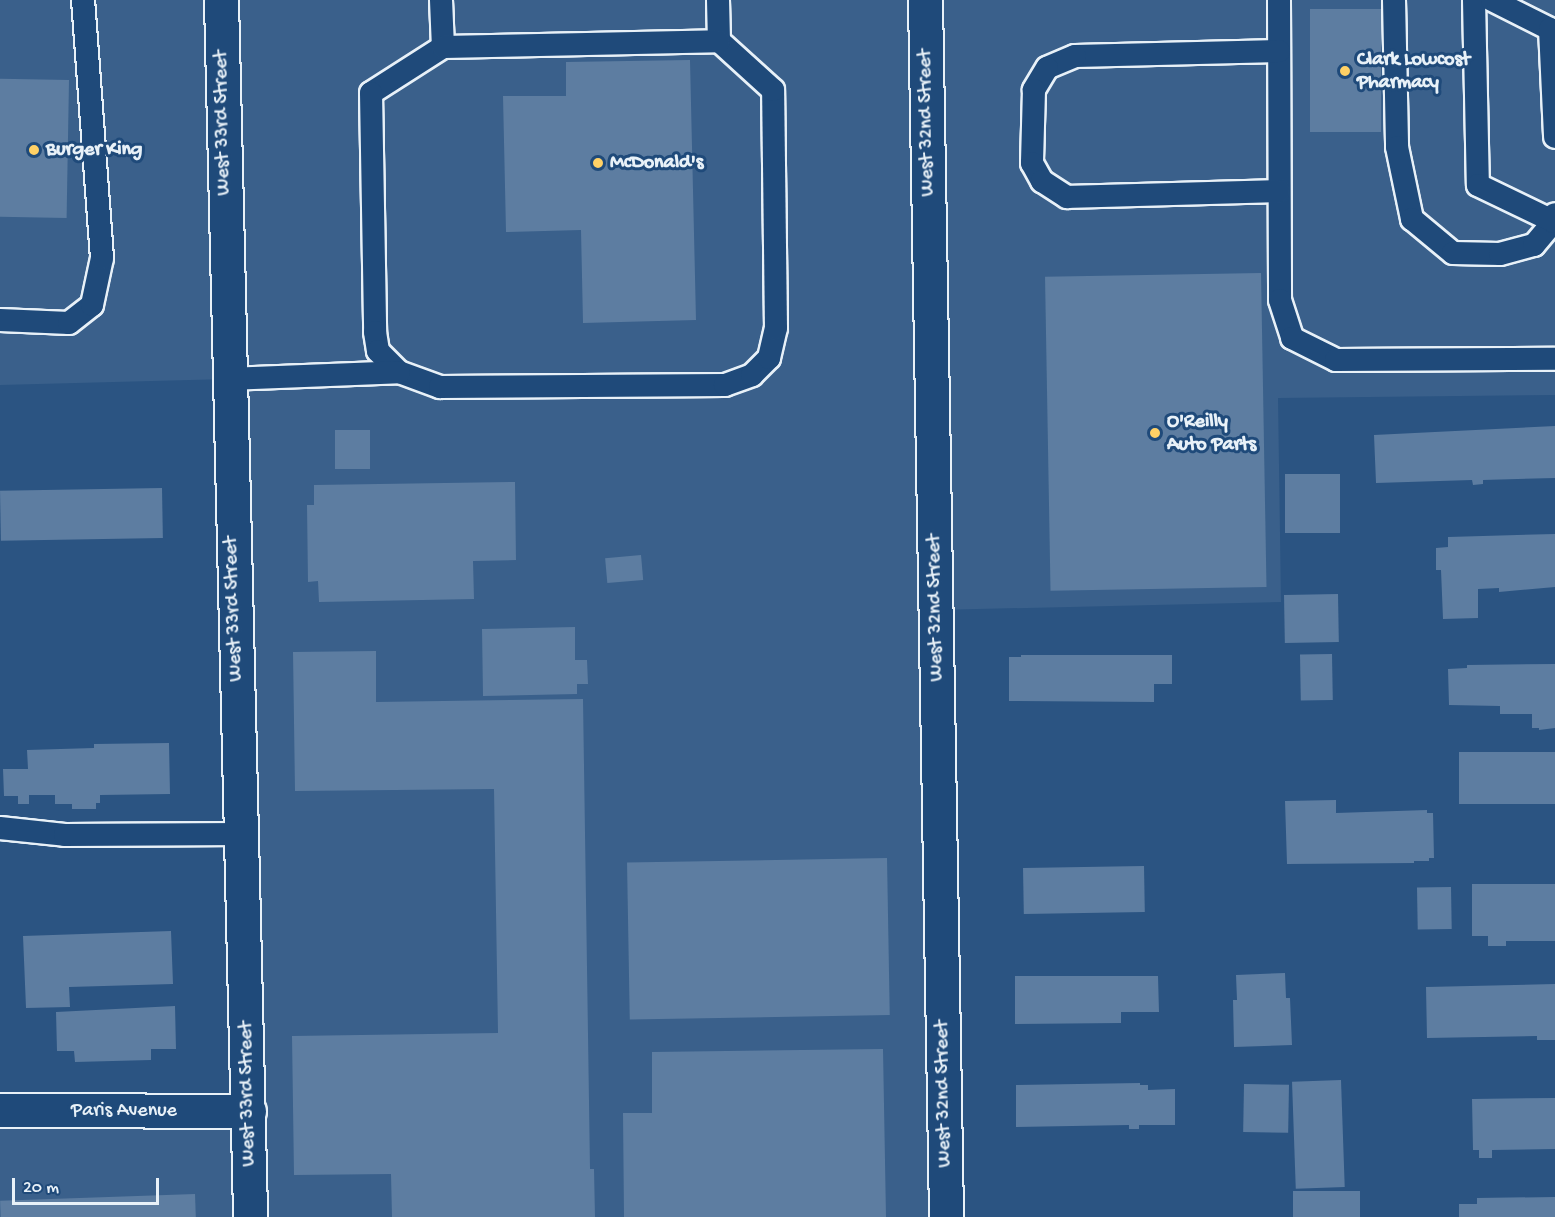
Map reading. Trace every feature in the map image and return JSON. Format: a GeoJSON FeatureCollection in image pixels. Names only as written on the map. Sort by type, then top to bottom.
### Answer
{"type":"FeatureCollection","features":[{"type":"Feature","properties":{"kind":"street","name":"West 33rd Street"},"geometry":{"type":"LineString","coordinates":[[221,0],[228,379],[250,1217]]}},
{"type":"Feature","properties":{"kind":"street","name":"West 32nd Street"},"geometry":{"type":"LineString","coordinates":[[925,0],[946,1217]]}},
{"type":"Feature","properties":{"kind":"street","name":"Paris Avenue"},"geometry":{"type":"LineString","coordinates":[[0,1110],[249,1111]]}},
{"type":"Feature","properties":{"kind":"lane"},"geometry":{"type":"LineString","coordinates":[[0,320],[69,323],[92,305],[102,258],[83,0]]}},
{"type":"Feature","properties":{"kind":"lane"},"geometry":{"type":"LineString","coordinates":[[441,0],[443,47]]}},
{"type":"Feature","properties":{"kind":"lane"},"geometry":{"type":"LineString","coordinates":[[718,0],[718,41]]}},
{"type":"Feature","properties":{"kind":"lane"},"geometry":{"type":"LineString","coordinates":[[1279,0],[1280,300],[1292,338],[1336,360],[1555,359]]}},
{"type":"Feature","properties":{"kind":"lane"},"geometry":{"type":"LineString","coordinates":[[1394,0],[1397,147],[1412,219],[1453,253],[1500,254],[1534,245],[1554,219],[1478,185],[1474,0]]}},
{"type":"Feature","properties":{"kind":"lane"},"geometry":{"type":"LineString","coordinates":[[1492,0],[1550,29],[1555,137]]}},
{"type":"Feature","properties":{"kind":"lane"},"geometry":{"type":"LineString","coordinates":[[228,379],[399,372],[440,387],[725,385],[752,375],[769,358],[776,328],[772,90],[718,41],[443,47],[371,93],[375,332],[378,351],[399,372]]}},
{"type":"Feature","properties":{"kind":"lane"},"geometry":{"type":"LineString","coordinates":[[1279,51],[1075,56],[1047,68],[1034,90],[1032,163],[1042,181],[1067,197],[1279,191]]}},
{"type":"Feature","properties":{"kind":"lane"},"geometry":{"type":"LineString","coordinates":[[0,828],[65,835],[241,834]]}},
{"type":"Feature","properties":{"kind":"shaded area"},"geometry":{"type":"Polygon","coordinates":[[[0,0],[1555,0],[1555,395],[1278,398],[1281,602],[936,610],[946,1217],[0,1217],[0,1110],[248,1111],[228,379],[0,385],[0,0]]]}},
{"type":"Feature","properties":{"kind":"building","name":"Clark Lowcost Pharmacy"},"geometry":{"type":"Polygon","coordinates":[[[1310,9],[1381,9],[1381,132],[1310,132],[1310,9]]]}},
{"type":"Feature","properties":{"kind":"building","name":"McDonald's"},"geometry":{"type":"Polygon","coordinates":[[[690,60],[696,320],[583,323],[581,230],[506,232],[503,96],[566,96],[566,62],[690,60]]]}},
{"type":"Feature","properties":{"kind":"building","name":"Burger King"},"geometry":{"type":"Polygon","coordinates":[[[0,79],[69,80],[67,218],[0,217],[0,79]]]}},
{"type":"Feature","properties":{"kind":"building","name":"O'Reilly Auto Parts"},"geometry":{"type":"Polygon","coordinates":[[[1261,273],[1266,587],[1051,591],[1045,277],[1261,273]]]}},
{"type":"Feature","properties":{"kind":"building"},"geometry":{"type":"Polygon","coordinates":[[[1555,426],[1555,478],[1483,480],[1483,484],[1473,485],[1472,480],[1376,483],[1374,435],[1555,426]]]}},
{"type":"Feature","properties":{"kind":"building"},"geometry":{"type":"Polygon","coordinates":[[[335,430],[370,430],[370,469],[335,469],[335,430]]]}},
{"type":"Feature","properties":{"kind":"building"},"geometry":{"type":"Polygon","coordinates":[[[1285,474],[1340,474],[1340,533],[1285,533],[1285,474]]]}},
{"type":"Feature","properties":{"kind":"building"},"geometry":{"type":"Polygon","coordinates":[[[515,482],[516,560],[473,561],[474,599],[319,602],[318,581],[308,582],[307,505],[314,505],[314,485],[515,482]]]}},
{"type":"Feature","properties":{"kind":"building"},"geometry":{"type":"Polygon","coordinates":[[[162,488],[163,538],[1,541],[0,491],[162,488]]]}},
{"type":"Feature","properties":{"kind":"building"},"geometry":{"type":"Polygon","coordinates":[[[1555,534],[1555,587],[1499,592],[1499,588],[1478,589],[1478,618],[1443,619],[1441,570],[1436,570],[1436,548],[1448,547],[1448,537],[1555,534]]]}},
{"type":"Feature","properties":{"kind":"building"},"geometry":{"type":"Polygon","coordinates":[[[641,555],[643,580],[607,583],[605,558],[641,555]]]}},
{"type":"Feature","properties":{"kind":"building"},"geometry":{"type":"Polygon","coordinates":[[[1338,594],[1339,642],[1285,643],[1284,595],[1338,594]]]}},
{"type":"Feature","properties":{"kind":"building"},"geometry":{"type":"Polygon","coordinates":[[[575,627],[575,660],[587,660],[588,684],[577,684],[577,694],[483,696],[482,629],[575,627]]]}},
{"type":"Feature","properties":{"kind":"building"},"geometry":{"type":"Polygon","coordinates":[[[376,651],[376,702],[583,699],[590,1169],[594,1169],[595,1217],[392,1217],[391,1174],[294,1175],[292,1036],[498,1033],[494,789],[295,791],[293,652],[376,651]]]}},
{"type":"Feature","properties":{"kind":"building"},"geometry":{"type":"Polygon","coordinates":[[[1332,654],[1333,700],[1301,701],[1300,655],[1332,654]]]}},
{"type":"Feature","properties":{"kind":"building"},"geometry":{"type":"Polygon","coordinates":[[[1021,655],[1172,655],[1172,684],[1154,684],[1154,702],[1009,701],[1009,657],[1021,657],[1021,655]]]}},
{"type":"Feature","properties":{"kind":"building"},"geometry":{"type":"Polygon","coordinates":[[[1555,664],[1555,728],[1539,730],[1539,728],[1532,728],[1532,714],[1500,714],[1500,706],[1449,705],[1448,669],[1467,668],[1467,665],[1555,664]]]}},
{"type":"Feature","properties":{"kind":"building"},"geometry":{"type":"Polygon","coordinates":[[[169,743],[170,794],[100,795],[100,803],[96,803],[96,809],[72,809],[72,804],[55,804],[55,795],[29,795],[29,804],[18,804],[18,796],[4,796],[3,769],[28,769],[27,750],[94,748],[94,744],[169,743]]]}},
{"type":"Feature","properties":{"kind":"building"},"geometry":{"type":"Polygon","coordinates":[[[1459,752],[1555,752],[1555,804],[1459,804],[1459,752]]]}},
{"type":"Feature","properties":{"kind":"building"},"geometry":{"type":"Polygon","coordinates":[[[1336,800],[1336,813],[1427,810],[1427,813],[1433,813],[1434,858],[1429,858],[1429,861],[1414,861],[1414,863],[1287,864],[1285,801],[1336,800]]]}},
{"type":"Feature","properties":{"kind":"building"},"geometry":{"type":"Polygon","coordinates":[[[887,858],[890,1015],[630,1020],[627,863],[887,858]]]}},
{"type":"Feature","properties":{"kind":"building"},"geometry":{"type":"Polygon","coordinates":[[[1144,866],[1145,912],[1024,914],[1023,868],[1144,866]]]}},
{"type":"Feature","properties":{"kind":"building"},"geometry":{"type":"Polygon","coordinates":[[[1472,884],[1555,884],[1555,941],[1506,941],[1506,946],[1488,946],[1488,936],[1472,936],[1472,884]]]}},
{"type":"Feature","properties":{"kind":"building"},"geometry":{"type":"Polygon","coordinates":[[[1451,887],[1452,929],[1418,930],[1417,888],[1451,887]]]}},
{"type":"Feature","properties":{"kind":"building"},"geometry":{"type":"Polygon","coordinates":[[[171,931],[173,984],[69,987],[70,1007],[26,1008],[23,936],[171,931]]]}},
{"type":"Feature","properties":{"kind":"building"},"geometry":{"type":"Polygon","coordinates":[[[1285,973],[1286,998],[1290,998],[1292,1045],[1234,1047],[1233,1000],[1237,1000],[1236,975],[1285,973]]]}},
{"type":"Feature","properties":{"kind":"building"},"geometry":{"type":"Polygon","coordinates":[[[1015,976],[1158,976],[1159,1012],[1121,1012],[1121,1023],[1015,1024],[1015,976]]]}},
{"type":"Feature","properties":{"kind":"building"},"geometry":{"type":"Polygon","coordinates":[[[1555,984],[1555,1040],[1537,1040],[1537,1036],[1427,1038],[1426,987],[1555,984]]]}},
{"type":"Feature","properties":{"kind":"building"},"geometry":{"type":"Polygon","coordinates":[[[175,1006],[176,1049],[151,1049],[151,1060],[75,1062],[74,1051],[57,1051],[56,1012],[175,1006]]]}},
{"type":"Feature","properties":{"kind":"building"},"geometry":{"type":"Polygon","coordinates":[[[883,1049],[886,1217],[624,1217],[623,1113],[652,1113],[652,1052],[883,1049]]]}},
{"type":"Feature","properties":{"kind":"building"},"geometry":{"type":"Polygon","coordinates":[[[1341,1080],[1345,1187],[1296,1189],[1292,1082],[1341,1080]]]}},
{"type":"Feature","properties":{"kind":"building"},"geometry":{"type":"Polygon","coordinates":[[[1140,1083],[1140,1085],[1148,1085],[1148,1090],[1175,1089],[1175,1125],[1139,1125],[1139,1129],[1129,1129],[1129,1125],[1016,1127],[1016,1085],[1140,1083]]]}},
{"type":"Feature","properties":{"kind":"building"},"geometry":{"type":"Polygon","coordinates":[[[1244,1084],[1289,1085],[1288,1133],[1243,1132],[1244,1084]]]}},
{"type":"Feature","properties":{"kind":"building"},"geometry":{"type":"Polygon","coordinates":[[[1555,1098],[1555,1149],[1492,1150],[1492,1158],[1479,1158],[1479,1150],[1473,1150],[1472,1099],[1555,1098]]]}},
{"type":"Feature","properties":{"kind":"building"},"geometry":{"type":"Polygon","coordinates":[[[1293,1191],[1360,1191],[1360,1217],[1293,1217],[1293,1191]]]}},
{"type":"Feature","properties":{"kind":"building"},"geometry":{"type":"Polygon","coordinates":[[[195,1194],[196,1217],[1,1217],[0,1201],[195,1194]]]}},
{"type":"Feature","properties":{"kind":"building"},"geometry":{"type":"Polygon","coordinates":[[[1555,1197],[1555,1217],[1459,1217],[1459,1204],[1477,1204],[1477,1198],[1555,1197]]]}},
{"type":"Feature","properties":{"kind":"place","name":"Clark Lowcost Pharmacy"},"geometry":{"type":"Point","coordinates":[1345,71]}},
{"type":"Feature","properties":{"kind":"place","name":"Burger King"},"geometry":{"type":"Point","coordinates":[34,150]}},
{"type":"Feature","properties":{"kind":"place","name":"McDonald's"},"geometry":{"type":"Point","coordinates":[598,163]}},
{"type":"Feature","properties":{"kind":"place","name":"O'Reilly Auto Parts"},"geometry":{"type":"Point","coordinates":[1155,433]}}]}
